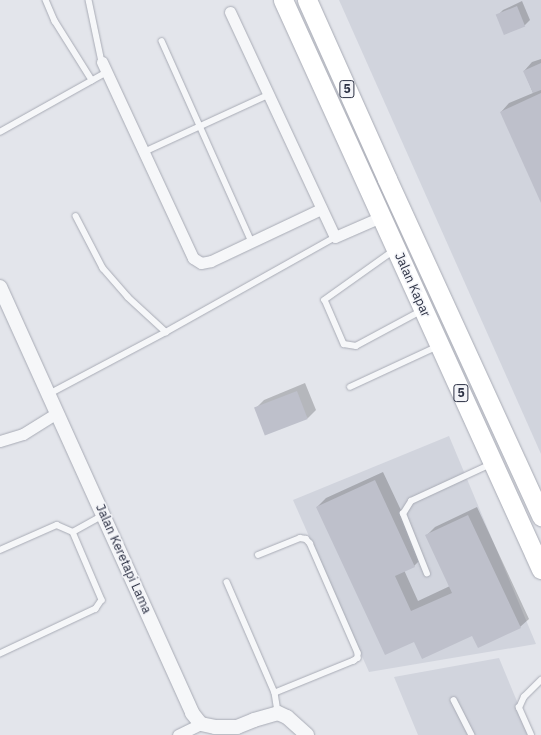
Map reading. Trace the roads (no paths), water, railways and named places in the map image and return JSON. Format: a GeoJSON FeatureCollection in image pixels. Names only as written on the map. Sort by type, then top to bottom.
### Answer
{"type":"FeatureCollection","features":[{"type":"Feature","properties":{"kind":"highway","name":"Jalan Kapar"},"geometry":{"type":"LineString","coordinates":[[283,0],[541,569]]}},
{"type":"Feature","properties":{"kind":"highway","name":"Jalan Kapar"},"geometry":{"type":"LineString","coordinates":[[307,0],[541,516]]}},
{"type":"Feature","properties":{"kind":"street"},"geometry":{"type":"LineString","coordinates":[[230,12],[335,237],[381,217]]}},
{"type":"Feature","properties":{"kind":"street"},"geometry":{"type":"LineString","coordinates":[[105,67],[193,258],[201,263],[211,261],[322,209]]}},
{"type":"Feature","properties":{"kind":"street","name":"Jalan Keretapi Lama"},"geometry":{"type":"LineString","coordinates":[[1,294],[49,394],[56,413],[192,713],[201,724]]}},
{"type":"Feature","properties":{"kind":"street"},"geometry":{"type":"LineString","coordinates":[[0,441],[23,434],[56,413]]}},
{"type":"Feature","properties":{"kind":"street"},"geometry":{"type":"LineString","coordinates":[[178,735],[201,724],[238,731],[254,720],[278,713],[287,717],[307,735]]}},
{"type":"Feature","properties":{"kind":"lane"},"geometry":{"type":"LineString","coordinates":[[46,0],[56,21],[92,80]]}},
{"type":"Feature","properties":{"kind":"lane"},"geometry":{"type":"LineString","coordinates":[[0,132],[92,80],[105,67],[89,0]]}},
{"type":"Feature","properties":{"kind":"lane"},"geometry":{"type":"LineString","coordinates":[[162,41],[252,242]]}},
{"type":"Feature","properties":{"kind":"lane"},"geometry":{"type":"LineString","coordinates":[[144,152],[268,95]]}},
{"type":"Feature","properties":{"kind":"lane"},"geometry":{"type":"LineString","coordinates":[[76,216],[103,268],[128,297],[166,332]]}},
{"type":"Feature","properties":{"kind":"lane"},"geometry":{"type":"LineString","coordinates":[[49,394],[166,332],[335,237]]}},
{"type":"Feature","properties":{"kind":"lane"},"geometry":{"type":"LineString","coordinates":[[396,250],[325,300],[344,344],[356,346],[423,310]]}},
{"type":"Feature","properties":{"kind":"lane"},"geometry":{"type":"LineString","coordinates":[[350,387],[439,345]]}},
{"type":"Feature","properties":{"kind":"lane"},"geometry":{"type":"LineString","coordinates":[[427,574],[403,514],[411,501],[493,463]]}},
{"type":"Feature","properties":{"kind":"lane"},"geometry":{"type":"LineString","coordinates":[[73,532],[103,516]]}},
{"type":"Feature","properties":{"kind":"lane"},"geometry":{"type":"LineString","coordinates":[[0,550],[57,525],[73,532],[102,600],[96,609],[0,654]]}},
{"type":"Feature","properties":{"kind":"lane"},"geometry":{"type":"LineString","coordinates":[[258,555],[300,538],[306,539],[310,543],[358,652],[358,658],[354,661],[275,693]]}},
{"type":"Feature","properties":{"kind":"lane"},"geometry":{"type":"LineString","coordinates":[[227,582],[275,693],[278,713]]}},
{"type":"Feature","properties":{"kind":"lane"},"geometry":{"type":"LineString","coordinates":[[531,735],[519,708],[524,697],[541,681]]}},
{"type":"Feature","properties":{"kind":"lane"},"geometry":{"type":"LineString","coordinates":[[454,700],[472,735]]}}]}
